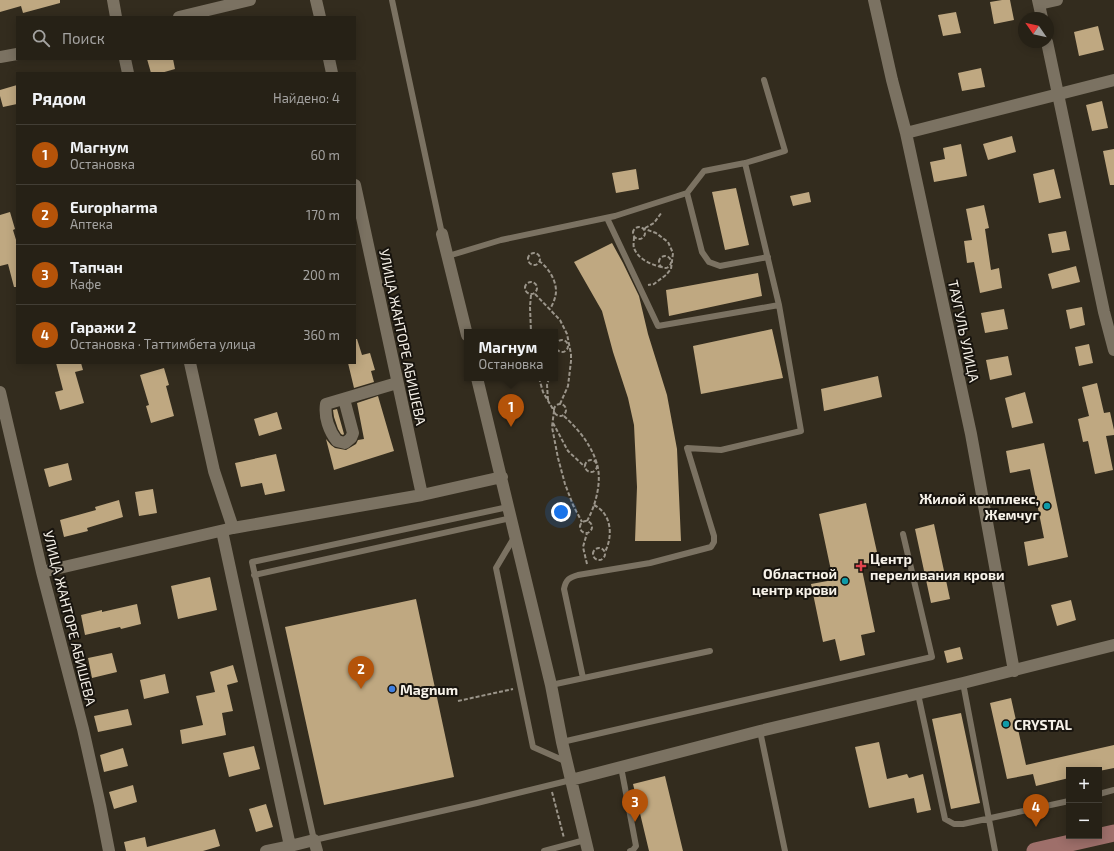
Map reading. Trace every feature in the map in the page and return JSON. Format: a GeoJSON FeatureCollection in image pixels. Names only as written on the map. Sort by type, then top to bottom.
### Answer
{"type":"FeatureCollection","features":[{"type":"Feature","properties":{"kind":"main road"},"geometry":{"type":"LineString","coordinates":[[1035,851],[1075,844],[1114,833]]}},
{"type":"Feature","properties":{"kind":"street"},"geometry":{"type":"LineString","coordinates":[[113,0],[116,16]]}},
{"type":"Feature","properties":{"kind":"street"},"geometry":{"type":"LineString","coordinates":[[183,16],[250,0]]}},
{"type":"Feature","properties":{"kind":"street"},"geometry":{"type":"LineString","coordinates":[[316,0],[320,16]]}},
{"type":"Feature","properties":{"kind":"street","name":"ТАУГУЛЬ УЛИЦА"},"geometry":{"type":"LineString","coordinates":[[874,0],[892,80],[906,133],[971,434],[1014,670]]}},
{"type":"Feature","properties":{"kind":"street"},"geometry":{"type":"LineString","coordinates":[[1041,12],[1039,2],[1057,0]]}},
{"type":"Feature","properties":{"kind":"street"},"geometry":{"type":"LineString","coordinates":[[1048,48],[1104,312],[1114,350]]}},
{"type":"Feature","properties":{"kind":"street"},"geometry":{"type":"LineString","coordinates":[[0,57],[16,54]]}},
{"type":"Feature","properties":{"kind":"street"},"geometry":{"type":"LineString","coordinates":[[125,60],[128,72]]}},
{"type":"Feature","properties":{"kind":"street"},"geometry":{"type":"LineString","coordinates":[[329,60],[332,72]]}},
{"type":"Feature","properties":{"kind":"street"},"geometry":{"type":"LineString","coordinates":[[906,133],[1114,80]]}},
{"type":"Feature","properties":{"kind":"street","name":"УЛИЦА ЖАНТОРЕ АБИШЕВА"},"geometry":{"type":"LineString","coordinates":[[356,189],[422,495]]}},
{"type":"Feature","properties":{"kind":"street"},"geometry":{"type":"LineString","coordinates":[[442,234],[466,329]]}},
{"type":"Feature","properties":{"kind":"street"},"geometry":{"type":"LineString","coordinates":[[190,364],[227,529],[290,846]]}},
{"type":"Feature","properties":{"kind":"street"},"geometry":{"type":"LineString","coordinates":[[478,381],[516,535],[551,685],[562,742],[587,845]]}},
{"type":"Feature","properties":{"kind":"street"},"geometry":{"type":"LineString","coordinates":[[344,399],[397,383]]}},
{"type":"Feature","properties":{"kind":"street","name":"УЛИЦА ЖАНТОРЕ АБИШЕВА"},"geometry":{"type":"LineString","coordinates":[[0,392],[42,572],[83,729],[109,851]]}},
{"type":"Feature","properties":{"kind":"street"},"geometry":{"type":"LineString","coordinates":[[42,572],[227,529],[422,495],[502,477]]}},
{"type":"Feature","properties":{"kind":"street"},"geometry":{"type":"LineString","coordinates":[[571,780],[760,731],[918,694],[1114,645]]}},
{"type":"Feature","properties":{"kind":"street"},"geometry":{"type":"LineString","coordinates":[[266,851],[290,846],[315,846]]}},
{"type":"Feature","properties":{"kind":"lane"},"geometry":{"type":"LineString","coordinates":[[392,0],[442,234]]}},
{"type":"Feature","properties":{"kind":"lane"},"geometry":{"type":"LineString","coordinates":[[448,256],[501,240],[607,218],[687,193],[704,171],[746,164],[785,151],[764,80]]}},
{"type":"Feature","properties":{"kind":"lane"},"geometry":{"type":"LineString","coordinates":[[583,678],[564,589],[568,578],[650,563],[711,547],[714,542],[714,536],[687,448],[720,450],[801,431],[779,305],[746,164]]}},
{"type":"Feature","properties":{"kind":"lane"},"geometry":{"type":"LineString","coordinates":[[687,193],[702,252],[709,262],[720,266],[768,257]]}},
{"type":"Feature","properties":{"kind":"lane"},"geometry":{"type":"LineString","coordinates":[[607,218],[658,326],[779,305]]}},
{"type":"Feature","properties":{"kind":"lane"},"geometry":{"type":"LineString","coordinates":[[254,575],[510,513]]}},
{"type":"Feature","properties":{"kind":"lane"},"geometry":{"type":"LineString","coordinates":[[510,513],[252,562],[315,846],[550,784],[571,780]]}},
{"type":"Feature","properties":{"kind":"lane"},"geometry":{"type":"LineString","coordinates":[[562,742],[932,657],[903,534]]}},
{"type":"Feature","properties":{"kind":"lane"},"geometry":{"type":"LineString","coordinates":[[516,535],[496,568],[533,747],[568,762]]}},
{"type":"Feature","properties":{"kind":"lane"},"geometry":{"type":"LineString","coordinates":[[551,685],[710,651]]}},
{"type":"Feature","properties":{"kind":"lane"},"geometry":{"type":"LineString","coordinates":[[963,683],[995,851]]}},
{"type":"Feature","properties":{"kind":"lane"},"geometry":{"type":"LineString","coordinates":[[918,694],[944,819],[954,824],[958,824],[989,819],[1066,802]]}},
{"type":"Feature","properties":{"kind":"lane"},"geometry":{"type":"LineString","coordinates":[[760,731],[785,851]]}},
{"type":"Feature","properties":{"kind":"lane"},"geometry":{"type":"LineString","coordinates":[[620,767],[636,846],[630,851]]}},
{"type":"Feature","properties":{"kind":"lane"},"geometry":{"type":"LineString","coordinates":[[1102,793],[1114,790]]}},
{"type":"Feature","properties":{"kind":"lane"},"geometry":{"type":"LineString","coordinates":[[544,851],[566,845],[587,845]]}},
{"type":"Feature","properties":{"kind":"path"},"geometry":{"type":"LineString","coordinates":[[644,228],[654,223],[662,212]]}},
{"type":"Feature","properties":{"kind":"path"},"geometry":{"type":"LineString","coordinates":[[647,285],[654,284],[671,269],[672,262],[673,253],[668,242],[656,233],[644,228],[635,228],[632,234],[634,237],[634,247],[643,260],[664,269],[668,268],[672,262]]}},
{"type":"Feature","properties":{"kind":"path"},"geometry":{"type":"LineString","coordinates":[[634,237],[640,239],[644,237],[644,228]]}},
{"type":"Feature","properties":{"kind":"path"},"geometry":{"type":"LineString","coordinates":[[539,261],[535,265],[531,264],[527,259],[528,255],[533,252],[540,257],[539,261],[550,273],[554,282],[556,291],[554,302],[550,309]]}},
{"type":"Feature","properties":{"kind":"path"},"geometry":{"type":"LineString","coordinates":[[661,267],[659,261],[663,257],[669,257],[672,262]]}},
{"type":"Feature","properties":{"kind":"path"},"geometry":{"type":"LineString","coordinates":[[529,283],[535,283],[538,286],[535,294],[531,295],[527,293],[525,289],[526,285],[529,283]]}},
{"type":"Feature","properties":{"kind":"path"},"geometry":{"type":"LineString","coordinates":[[535,294],[560,320],[567,334],[571,354],[570,375],[568,386],[560,404],[556,406],[554,411],[552,426],[565,484],[573,505],[582,522],[580,529],[587,533]]}},
{"type":"Feature","properties":{"kind":"path"},"geometry":{"type":"LineString","coordinates":[[531,295],[531,329]]}},
{"type":"Feature","properties":{"kind":"path"},"geometry":{"type":"LineString","coordinates":[[558,342],[560,340],[564,340],[568,344]]}},
{"type":"Feature","properties":{"kind":"path"},"geometry":{"type":"LineString","coordinates":[[558,350],[561,352],[565,351],[568,344]]}},
{"type":"Feature","properties":{"kind":"path"},"geometry":{"type":"LineString","coordinates":[[541,381],[543,392],[554,411],[558,416],[564,416],[586,439],[597,464],[598,481],[596,499],[592,512],[587,521],[582,522]]}},
{"type":"Feature","properties":{"kind":"path"},"geometry":{"type":"LineString","coordinates":[[548,381],[548,401]]}},
{"type":"Feature","properties":{"kind":"path"},"geometry":{"type":"LineString","coordinates":[[560,404],[564,405],[566,408],[564,416]]}},
{"type":"Feature","properties":{"kind":"path"},"geometry":{"type":"LineString","coordinates":[[553,422],[568,451],[585,467],[586,470],[592,472],[596,470],[597,464]]}},
{"type":"Feature","properties":{"kind":"path"},"geometry":{"type":"LineString","coordinates":[[585,467],[587,461],[591,460],[597,464]]}},
{"type":"Feature","properties":{"kind":"path"},"geometry":{"type":"LineString","coordinates":[[594,505],[600,508],[604,513],[609,522],[610,533],[609,544],[604,558],[597,560],[594,557],[593,553],[597,548],[603,549],[605,552]]}},
{"type":"Feature","properties":{"kind":"path"},"geometry":{"type":"LineString","coordinates":[[587,521],[591,523],[592,527],[587,533],[583,547],[587,564]]}},
{"type":"Feature","properties":{"kind":"path"},"geometry":{"type":"LineString","coordinates":[[458,701],[503,691]]}},
{"type":"Feature","properties":{"kind":"path"},"geometry":{"type":"LineString","coordinates":[[550,784],[566,845]]}},
{"type":"Feature","properties":{"kind":"building"},"geometry":{"type":"Polygon","coordinates":[[[0,0],[60,0],[60,3],[23,13],[21,6],[0,12],[0,0]]]}},
{"type":"Feature","properties":{"kind":"building"},"geometry":{"type":"Polygon","coordinates":[[[1010,0],[1014,20],[994,24],[990,2],[1010,0]]]}},
{"type":"Feature","properties":{"kind":"building"},"geometry":{"type":"Polygon","coordinates":[[[956,12],[961,33],[943,36],[938,15],[956,12]]]}},
{"type":"Feature","properties":{"kind":"building"},"geometry":{"type":"Polygon","coordinates":[[[1098,26],[1104,50],[1079,56],[1074,32],[1098,26]]]}},
{"type":"Feature","properties":{"kind":"building"},"geometry":{"type":"Polygon","coordinates":[[[147,60],[173,60],[175,69],[164,72],[151,72],[147,60]]]}},
{"type":"Feature","properties":{"kind":"building"},"geometry":{"type":"Polygon","coordinates":[[[981,68],[985,87],[962,91],[958,73],[981,68]]]}},
{"type":"Feature","properties":{"kind":"building"},"geometry":{"type":"Polygon","coordinates":[[[16,85],[16,104],[3,107],[0,90],[16,85]]]}},
{"type":"Feature","properties":{"kind":"building"},"geometry":{"type":"Polygon","coordinates":[[[1102,101],[1108,128],[1092,131],[1086,105],[1102,101]]]}},
{"type":"Feature","properties":{"kind":"building"},"geometry":{"type":"Polygon","coordinates":[[[1012,136],[1016,152],[988,160],[983,144],[1012,136]]]}},
{"type":"Feature","properties":{"kind":"building"},"geometry":{"type":"Polygon","coordinates":[[[961,144],[967,176],[934,182],[930,162],[945,159],[943,148],[961,144]]]}},
{"type":"Feature","properties":{"kind":"building"},"geometry":{"type":"Polygon","coordinates":[[[1114,149],[1114,185],[1110,185],[1103,151],[1114,149]]]}},
{"type":"Feature","properties":{"kind":"building"},"geometry":{"type":"Polygon","coordinates":[[[636,169],[639,189],[616,193],[612,173],[636,169]]]}},
{"type":"Feature","properties":{"kind":"building"},"geometry":{"type":"Polygon","coordinates":[[[1054,169],[1061,198],[1039,203],[1033,174],[1054,169]]]}},
{"type":"Feature","properties":{"kind":"building"},"geometry":{"type":"Polygon","coordinates":[[[736,188],[749,245],[725,250],[712,192],[736,188]]]}},
{"type":"Feature","properties":{"kind":"building"},"geometry":{"type":"Polygon","coordinates":[[[809,192],[811,202],[793,206],[790,196],[809,192]]]}},
{"type":"Feature","properties":{"kind":"building"},"geometry":{"type":"Polygon","coordinates":[[[984,205],[989,228],[985,229],[991,270],[999,268],[1002,288],[980,293],[974,262],[967,263],[964,241],[972,240],[966,209],[984,205]]]}},
{"type":"Feature","properties":{"kind":"building"},"geometry":{"type":"Polygon","coordinates":[[[10,212],[15,229],[13,230],[16,240],[16,287],[14,287],[8,264],[0,266],[0,215],[10,212]]]}},
{"type":"Feature","properties":{"kind":"building"},"geometry":{"type":"Polygon","coordinates":[[[1066,231],[1070,250],[1052,253],[1048,234],[1066,231]]]}},
{"type":"Feature","properties":{"kind":"building"},"geometry":{"type":"Polygon","coordinates":[[[612,243],[639,296],[648,334],[667,395],[677,449],[681,541],[635,541],[637,487],[634,425],[628,398],[613,352],[602,311],[574,262],[612,243]]]}},
{"type":"Feature","properties":{"kind":"building"},"geometry":{"type":"Polygon","coordinates":[[[1076,266],[1080,282],[1052,289],[1048,274],[1076,266]]]}},
{"type":"Feature","properties":{"kind":"building"},"geometry":{"type":"Polygon","coordinates":[[[758,273],[762,296],[669,316],[666,290],[758,273]]]}},
{"type":"Feature","properties":{"kind":"building"},"geometry":{"type":"Polygon","coordinates":[[[1082,307],[1085,325],[1070,329],[1066,310],[1082,307]]]}},
{"type":"Feature","properties":{"kind":"building"},"geometry":{"type":"Polygon","coordinates":[[[1004,309],[1008,329],[985,333],[981,313],[1004,309]]]}},
{"type":"Feature","properties":{"kind":"building"},"geometry":{"type":"Polygon","coordinates":[[[772,329],[783,378],[701,394],[693,346],[772,329]]]}},
{"type":"Feature","properties":{"kind":"building"},"geometry":{"type":"Polygon","coordinates":[[[357,339],[362,355],[370,353],[375,370],[371,371],[374,382],[354,388],[348,364],[356,364],[357,339]]]}},
{"type":"Feature","properties":{"kind":"building"},"geometry":{"type":"Polygon","coordinates":[[[1089,344],[1093,363],[1079,366],[1075,347],[1089,344]]]}},
{"type":"Feature","properties":{"kind":"building"},"geometry":{"type":"Polygon","coordinates":[[[1008,356],[1012,375],[990,380],[986,360],[1008,356]]]}},
{"type":"Feature","properties":{"kind":"building"},"geometry":{"type":"Polygon","coordinates":[[[56,364],[81,364],[83,370],[75,372],[84,403],[60,410],[55,392],[63,390],[56,364]]]}},
{"type":"Feature","properties":{"kind":"building"},"geometry":{"type":"Polygon","coordinates":[[[164,368],[169,385],[166,386],[174,416],[151,423],[146,406],[149,405],[140,375],[164,368]]]}},
{"type":"Feature","properties":{"kind":"building"},"geometry":{"type":"Polygon","coordinates":[[[878,376],[882,397],[824,411],[821,389],[878,376]]]}},
{"type":"Feature","properties":{"kind":"building"},"geometry":{"type":"Polygon","coordinates":[[[1097,383],[1104,413],[1110,412],[1114,435],[1106,436],[1113,470],[1095,474],[1088,441],[1083,442],[1078,419],[1089,416],[1082,387],[1097,383]]]}},
{"type":"Feature","properties":{"kind":"building"},"geometry":{"type":"Polygon","coordinates":[[[1025,392],[1033,423],[1012,428],[1005,398],[1025,392]]]}},
{"type":"Feature","properties":{"kind":"building"},"geometry":{"type":"Polygon","coordinates":[[[378,396],[394,451],[334,470],[326,439],[335,448],[346,450],[356,444],[358,440],[364,439],[357,403],[378,396]]]}},
{"type":"Feature","properties":{"kind":"building"},"geometry":{"type":"Polygon","coordinates":[[[337,409],[343,435],[338,429],[334,417],[333,410],[337,409]]]}},
{"type":"Feature","properties":{"kind":"building"},"geometry":{"type":"Polygon","coordinates":[[[277,412],[282,429],[259,436],[254,419],[277,412]]]}},
{"type":"Feature","properties":{"kind":"building","name":"Жилой комплекс, Жемчуг"},"geometry":{"type":"Polygon","coordinates":[[[1044,443],[1068,557],[1028,566],[1024,542],[1044,538],[1030,469],[1010,473],[1006,451],[1044,443]]]}},
{"type":"Feature","properties":{"kind":"building"},"geometry":{"type":"Polygon","coordinates":[[[276,454],[285,491],[265,495],[262,483],[241,487],[235,463],[276,454]]]}},
{"type":"Feature","properties":{"kind":"building"},"geometry":{"type":"Polygon","coordinates":[[[68,463],[72,480],[49,487],[44,469],[68,463]]]}},
{"type":"Feature","properties":{"kind":"building"},"geometry":{"type":"Polygon","coordinates":[[[153,489],[157,513],[139,516],[135,492],[153,489]]]}},
{"type":"Feature","properties":{"kind":"building"},"geometry":{"type":"Polygon","coordinates":[[[119,500],[123,517],[87,528],[88,531],[64,537],[60,520],[96,510],[95,507],[119,500]]]}},
{"type":"Feature","properties":{"kind":"building","name":"Областной центр крови"},"geometry":{"type":"Polygon","coordinates":[[[866,503],[879,561],[861,565],[875,632],[861,635],[865,655],[840,661],[835,639],[823,642],[811,584],[833,580],[819,514],[866,503]]]}},
{"type":"Feature","properties":{"kind":"building"},"geometry":{"type":"Polygon","coordinates":[[[934,524],[950,599],[931,603],[915,529],[934,524]]]}},
{"type":"Feature","properties":{"kind":"building"},"geometry":{"type":"Polygon","coordinates":[[[210,577],[217,610],[178,619],[171,586],[210,577]]]}},
{"type":"Feature","properties":{"kind":"building","name":"Magnum"},"geometry":{"type":"Polygon","coordinates":[[[416,599],[454,777],[324,805],[285,627],[416,599]]]}},
{"type":"Feature","properties":{"kind":"building"},"geometry":{"type":"Polygon","coordinates":[[[1071,600],[1076,620],[1057,626],[1051,605],[1071,600]]]}},
{"type":"Feature","properties":{"kind":"building"},"geometry":{"type":"Polygon","coordinates":[[[137,604],[141,624],[85,635],[81,615],[137,604]]]}},
{"type":"Feature","properties":{"kind":"building"},"geometry":{"type":"Polygon","coordinates":[[[960,647],[963,659],[947,663],[944,651],[960,647]]]}},
{"type":"Feature","properties":{"kind":"building"},"geometry":{"type":"Polygon","coordinates":[[[112,653],[117,672],[92,678],[88,658],[112,653]]]}},
{"type":"Feature","properties":{"kind":"building"},"geometry":{"type":"Polygon","coordinates":[[[233,665],[238,682],[227,685],[233,711],[222,713],[226,735],[182,744],[180,730],[203,725],[196,696],[215,692],[210,672],[233,665]]]}},
{"type":"Feature","properties":{"kind":"building"},"geometry":{"type":"Polygon","coordinates":[[[165,674],[169,693],[144,699],[140,680],[165,674]]]}},
{"type":"Feature","properties":{"kind":"building","name":"CRYSTAL"},"geometry":{"type":"Polygon","coordinates":[[[1011,698],[1026,765],[1114,745],[1114,768],[1102,770],[1102,767],[1066,767],[1066,779],[1036,786],[1033,774],[1007,779],[990,703],[1011,698]]]}},
{"type":"Feature","properties":{"kind":"building"},"geometry":{"type":"Polygon","coordinates":[[[128,709],[132,725],[98,732],[94,716],[128,709]]]}},
{"type":"Feature","properties":{"kind":"building"},"geometry":{"type":"Polygon","coordinates":[[[961,713],[980,803],[951,809],[932,719],[961,713]]]}},
{"type":"Feature","properties":{"kind":"building"},"geometry":{"type":"Polygon","coordinates":[[[879,742],[887,779],[907,774],[909,778],[923,774],[931,810],[917,813],[914,798],[869,808],[855,747],[879,742]]]}},
{"type":"Feature","properties":{"kind":"building"},"geometry":{"type":"Polygon","coordinates":[[[254,746],[260,769],[229,777],[223,753],[254,746]]]}},
{"type":"Feature","properties":{"kind":"building"},"geometry":{"type":"Polygon","coordinates":[[[123,748],[128,766],[104,772],[100,755],[123,748]]]}},
{"type":"Feature","properties":{"kind":"building"},"geometry":{"type":"Polygon","coordinates":[[[665,776],[683,851],[649,851],[633,784],[665,776]]]}},
{"type":"Feature","properties":{"kind":"building"},"geometry":{"type":"Polygon","coordinates":[[[133,785],[137,802],[114,809],[109,792],[133,785]]]}},
{"type":"Feature","properties":{"kind":"building"},"geometry":{"type":"Polygon","coordinates":[[[266,804],[273,827],[256,832],[249,809],[266,804]]]}},
{"type":"Feature","properties":{"kind":"building"},"geometry":{"type":"Polygon","coordinates":[[[215,829],[220,846],[203,851],[126,851],[124,842],[145,837],[147,847],[215,829]]]}},
{"type":"Feature","properties":{"kind":"place","name":"Магнум"},"geometry":{"type":"Point","coordinates":[511,427]}},
{"type":"Feature","properties":{"kind":"place","name":"Жилой комплекс, Жемчуг"},"geometry":{"type":"Point","coordinates":[1047,506]}},
{"type":"Feature","properties":{"kind":"place","name":"Центр переливания крови"},"geometry":{"type":"Point","coordinates":[861,566]}},
{"type":"Feature","properties":{"kind":"place","name":"Областной центр крови"},"geometry":{"type":"Point","coordinates":[845,581]}},
{"type":"Feature","properties":{"kind":"place","name":"Europharma"},"geometry":{"type":"Point","coordinates":[361,689]}},
{"type":"Feature","properties":{"kind":"place","name":"Magnum"},"geometry":{"type":"Point","coordinates":[392,689]}},
{"type":"Feature","properties":{"kind":"place","name":"CRYSTAL"},"geometry":{"type":"Point","coordinates":[1006,724]}},
{"type":"Feature","properties":{"kind":"place","name":"Тапчан"},"geometry":{"type":"Point","coordinates":[635,822]}},
{"type":"Feature","properties":{"kind":"place","name":"Гаражи 2"},"geometry":{"type":"Point","coordinates":[1036,827]}}]}
